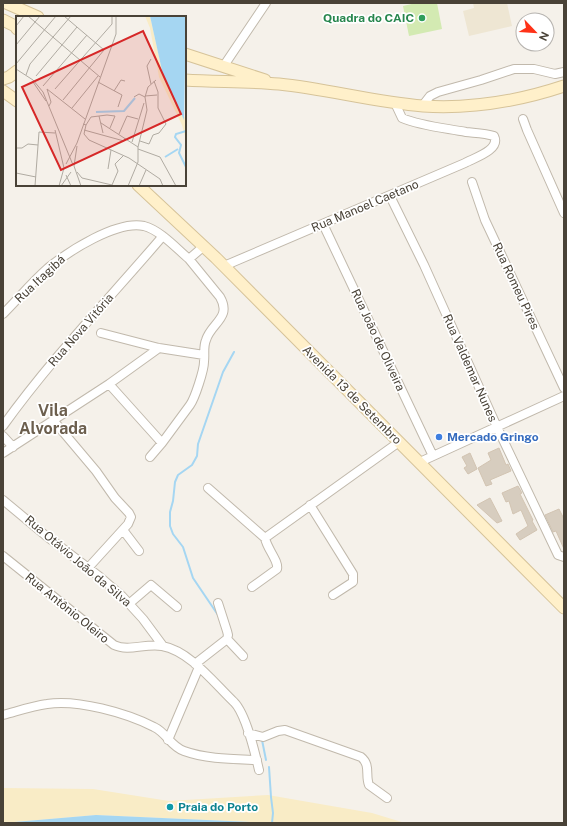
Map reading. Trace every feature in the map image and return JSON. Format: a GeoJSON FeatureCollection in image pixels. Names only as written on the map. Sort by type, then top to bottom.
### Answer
{"type":"FeatureCollection","features":[{"type":"Feature","properties":{"kind":"main road"},"geometry":{"type":"LineString","coordinates":[[6,3],[36,16]]}},
{"type":"Feature","properties":{"kind":"main road"},"geometry":{"type":"LineString","coordinates":[[7,20],[16,28]]}},
{"type":"Feature","properties":{"kind":"main road"},"geometry":{"type":"LineString","coordinates":[[186,54],[279,84]]}},
{"type":"Feature","properties":{"kind":"main road"},"geometry":{"type":"LineString","coordinates":[[3,80],[16,72]]}},
{"type":"Feature","properties":{"kind":"main road"},"geometry":{"type":"LineString","coordinates":[[3,80],[16,80]]}},
{"type":"Feature","properties":{"kind":"main road"},"geometry":{"type":"LineString","coordinates":[[186,80],[279,84],[423,106],[489,103],[532,96],[564,86]]}},
{"type":"Feature","properties":{"kind":"main road"},"geometry":{"type":"LineString","coordinates":[[3,91],[16,100]]}},
{"type":"Feature","properties":{"kind":"main road"},"geometry":{"type":"LineString","coordinates":[[3,102],[16,106]]}},
{"type":"Feature","properties":{"kind":"main road","name":"Avenida 13 de Setembro"},"geometry":{"type":"LineString","coordinates":[[139,186],[204,246],[564,608]]}},
{"type":"Feature","properties":{"kind":"street"},"geometry":{"type":"LineString","coordinates":[[223,67],[266,3]]}},
{"type":"Feature","properties":{"kind":"street"},"geometry":{"type":"LineString","coordinates":[[423,106],[430,96],[438,92],[514,69],[534,69],[555,74],[564,72]]}},
{"type":"Feature","properties":{"kind":"street","name":"Rua Manoel Caetano"},"geometry":{"type":"LineString","coordinates":[[224,266],[390,196],[487,152],[494,145],[494,136],[488,134],[466,132],[411,122],[402,118],[395,102]]}},
{"type":"Feature","properties":{"kind":"street"},"geometry":{"type":"LineString","coordinates":[[524,119],[527,130],[564,213]]}},
{"type":"Feature","properties":{"kind":"street","name":"Rua Romeu Pires"},"geometry":{"type":"LineString","coordinates":[[472,182],[485,220],[564,388]]}},
{"type":"Feature","properties":{"kind":"street","name":"Rua Valdemar Nunes"},"geometry":{"type":"LineString","coordinates":[[390,196],[424,265],[497,427],[558,554],[564,557]]}},
{"type":"Feature","properties":{"kind":"street","name":"Rua João de Oliveira"},"geometry":{"type":"LineString","coordinates":[[323,224],[433,456]]}},
{"type":"Feature","properties":{"kind":"street","name":"Rua Itagibá"},"geometry":{"type":"LineString","coordinates":[[3,314],[47,269],[67,254],[98,236],[117,229],[144,226],[155,231],[189,259],[216,291],[223,302],[223,314],[206,340],[203,368],[194,399],[150,457]]}},
{"type":"Feature","properties":{"kind":"street","name":"Rua Nova Vitória"},"geometry":{"type":"LineString","coordinates":[[3,426],[14,410],[81,329],[162,237]]}},
{"type":"Feature","properties":{"kind":"street"},"geometry":{"type":"LineString","coordinates":[[189,259],[204,246]]}},
{"type":"Feature","properties":{"kind":"street"},"geometry":{"type":"LineString","coordinates":[[100,333],[159,348],[204,355]]}},
{"type":"Feature","properties":{"kind":"street"},"geometry":{"type":"LineString","coordinates":[[3,453],[109,384],[159,348]]}},
{"type":"Feature","properties":{"kind":"street"},"geometry":{"type":"LineString","coordinates":[[109,384],[162,443]]}},
{"type":"Feature","properties":{"kind":"street"},"geometry":{"type":"LineString","coordinates":[[420,462],[564,396]]}},
{"type":"Feature","properties":{"kind":"street"},"geometry":{"type":"LineString","coordinates":[[53,420],[96,471],[115,498],[131,517],[123,530],[88,568]]}},
{"type":"Feature","properties":{"kind":"street"},"geometry":{"type":"LineString","coordinates":[[3,436],[13,447]]}},
{"type":"Feature","properties":{"kind":"street"},"geometry":{"type":"LineString","coordinates":[[265,538],[399,442]]}},
{"type":"Feature","properties":{"kind":"street"},"geometry":{"type":"LineString","coordinates":[[208,488],[265,538],[268,550],[277,563],[277,569],[252,587]]}},
{"type":"Feature","properties":{"kind":"street","name":"Rua Otávio João da Silva"},"geometry":{"type":"LineString","coordinates":[[3,500],[130,603],[163,646]]}},
{"type":"Feature","properties":{"kind":"street"},"geometry":{"type":"LineString","coordinates":[[310,505],[354,578],[353,582],[333,595]]}},
{"type":"Feature","properties":{"kind":"street"},"geometry":{"type":"LineString","coordinates":[[123,530],[139,551]]}},
{"type":"Feature","properties":{"kind":"street","name":"Rua Antônio Oleiro"},"geometry":{"type":"LineString","coordinates":[[3,556],[114,645],[125,649],[150,645],[163,646],[179,653],[197,665],[237,704],[248,733],[259,770]]}},
{"type":"Feature","properties":{"kind":"street"},"geometry":{"type":"LineString","coordinates":[[130,603],[151,585],[177,606]]}},
{"type":"Feature","properties":{"kind":"street"},"geometry":{"type":"LineString","coordinates":[[168,740],[197,665],[227,639],[228,631],[218,603]]}},
{"type":"Feature","properties":{"kind":"street"},"geometry":{"type":"LineString","coordinates":[[227,639],[243,656]]}},
{"type":"Feature","properties":{"kind":"street"},"geometry":{"type":"LineString","coordinates":[[3,715],[49,703],[80,704],[112,711],[148,724],[162,732],[174,746],[191,753],[217,757],[257,760]]}},
{"type":"Feature","properties":{"kind":"street"},"geometry":{"type":"LineString","coordinates":[[248,733],[263,737],[285,730],[361,757],[366,762],[369,785],[387,798]]}},
{"type":"Feature","properties":{"kind":"shaded area"},"geometry":{"type":"Polygon","coordinates":[[[473,3],[507,3],[512,26],[469,36],[463,11],[474,8],[473,3]]]}},
{"type":"Feature","properties":{"kind":"green space","name":"Quadra do CAIC"},"geometry":{"type":"Polygon","coordinates":[[[416,3],[437,3],[442,29],[409,36],[403,6],[416,3]]]}},
{"type":"Feature","properties":{"kind":"sand","name":"Praia do Porto"},"geometry":{"type":"Polygon","coordinates":[[[3,788],[93,789],[169,801],[268,795],[372,813],[405,823],[271,823],[96,815],[3,823],[3,788]]]}},
{"type":"Feature","properties":{"kind":"water"},"geometry":{"type":"Polygon","coordinates":[[[96,815],[271,823],[3,823],[96,815]]]}},
{"type":"Feature","properties":{"kind":"building"},"geometry":{"type":"Polygon","coordinates":[[[499,448],[506,465],[508,464],[511,471],[490,480],[492,484],[486,486],[478,468],[491,460],[488,453],[499,448]]]}},
{"type":"Feature","properties":{"kind":"building"},"geometry":{"type":"Polygon","coordinates":[[[470,453],[477,469],[468,474],[464,468],[467,466],[462,457],[470,453]]]}},
{"type":"Feature","properties":{"kind":"building"},"geometry":{"type":"Polygon","coordinates":[[[518,486],[522,493],[520,494],[537,530],[520,540],[516,534],[528,526],[521,510],[513,514],[509,501],[506,502],[502,493],[518,486]]]}},
{"type":"Feature","properties":{"kind":"building"},"geometry":{"type":"Polygon","coordinates":[[[490,498],[502,521],[497,523],[477,505],[490,498]]]}},
{"type":"Feature","properties":{"kind":"building"},"geometry":{"type":"Polygon","coordinates":[[[559,509],[564,519],[564,549],[556,531],[553,532],[545,515],[559,509]]]}},
{"type":"Feature","properties":{"kind":"waterway"},"geometry":{"type":"LineString","coordinates":[[218,615],[193,578],[183,547],[173,534],[170,526],[170,512],[175,482],[178,475],[192,465],[197,456],[198,444],[223,372],[234,352]]}},
{"type":"Feature","properties":{"kind":"waterway"},"geometry":{"type":"LineString","coordinates":[[262,740],[266,760]]}},
{"type":"Feature","properties":{"kind":"waterway"},"geometry":{"type":"LineString","coordinates":[[269,767],[273,813],[272,823]]}},
{"type":"Feature","properties":{"kind":"place","name":"Quadra do CAIC"},"geometry":{"type":"Point","coordinates":[422,18]}},
{"type":"Feature","properties":{"kind":"place","name":"Mercado Gringo"},"geometry":{"type":"Point","coordinates":[439,437]}},
{"type":"Feature","properties":{"kind":"place","name":"Praia do Porto"},"geometry":{"type":"Point","coordinates":[170,807]}},
{"type":"Feature","properties":{"kind":"district","name":"Vila Alvorada"},"geometry":{"type":"Point","coordinates":[53,419]}}]}
